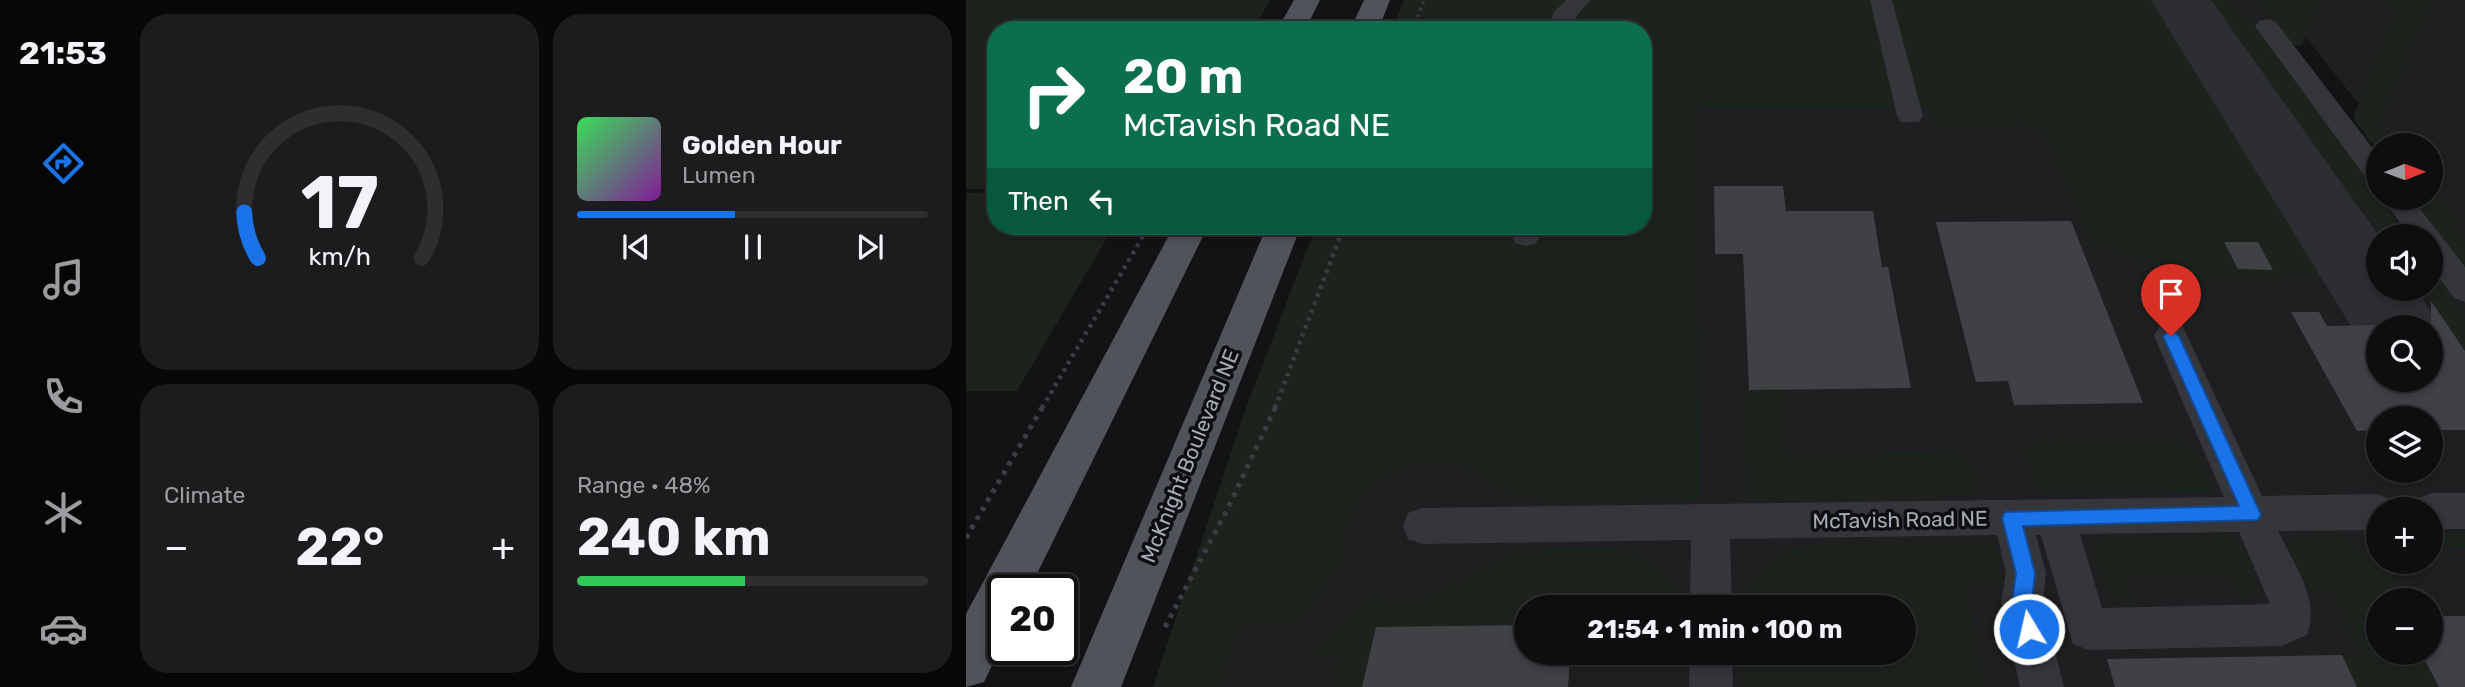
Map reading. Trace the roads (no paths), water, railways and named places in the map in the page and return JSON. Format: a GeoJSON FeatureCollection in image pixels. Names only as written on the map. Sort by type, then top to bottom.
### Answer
{"type":"FeatureCollection","features":[{"type":"Feature","properties":{"kind":"main road"},"geometry":{"type":"LineString","coordinates":[[1296,21],[1307,0]]}},
{"type":"Feature","properties":{"kind":"main road"},"geometry":{"type":"LineString","coordinates":[[1368,21],[1377,0]]}},
{"type":"Feature","properties":{"kind":"main road"},"geometry":{"type":"LineString","coordinates":[[1012,574],[1186,235]]}},
{"type":"Feature","properties":{"kind":"main road","name":"McKnight Boulevard NE"},"geometry":{"type":"LineString","coordinates":[[1096,687],[1280,235]]}},
{"type":"Feature","properties":{"kind":"main road"},"geometry":{"type":"LineString","coordinates":[[966,664],[987,623]]}},
{"type":"Feature","properties":{"kind":"street"},"geometry":{"type":"LineString","coordinates":[[1562,21],[1566,12],[1580,0]]}},
{"type":"Feature","properties":{"kind":"street"},"geometry":{"type":"LineString","coordinates":[[1881,0],[1910,116]]}},
{"type":"Feature","properties":{"kind":"street"},"geometry":{"type":"LineString","coordinates":[[2267,26],[2366,158]]}},
{"type":"Feature","properties":{"kind":"street"},"geometry":{"type":"LineString","coordinates":[[2405,210],[2416,224]]}},
{"type":"Feature","properties":{"kind":"street"},"geometry":{"type":"LineString","coordinates":[[2443,260],[2465,290]]}},
{"type":"Feature","properties":{"kind":"street"},"geometry":{"type":"LineString","coordinates":[[2055,517],[2088,629],[2288,624],[2292,620],[2291,604],[2171,336]]}},
{"type":"Feature","properties":{"kind":"street"},"geometry":{"type":"LineString","coordinates":[[2443,512],[2465,511]]}},
{"type":"Feature","properties":{"kind":"street","name":"McTavish Road NE"},"geometry":{"type":"LineString","coordinates":[[1422,526],[1710,524],[2366,512]]}},
{"type":"Feature","properties":{"kind":"street"},"geometry":{"type":"LineString","coordinates":[[2012,518],[2026,573],[2022,603],[2042,687]]}},
{"type":"Feature","properties":{"kind":"street"},"geometry":{"type":"LineString","coordinates":[[1710,524],[1711,595]]}},
{"type":"Feature","properties":{"kind":"street"},"geometry":{"type":"LineString","coordinates":[[1711,665],[1712,687]]}}]}
